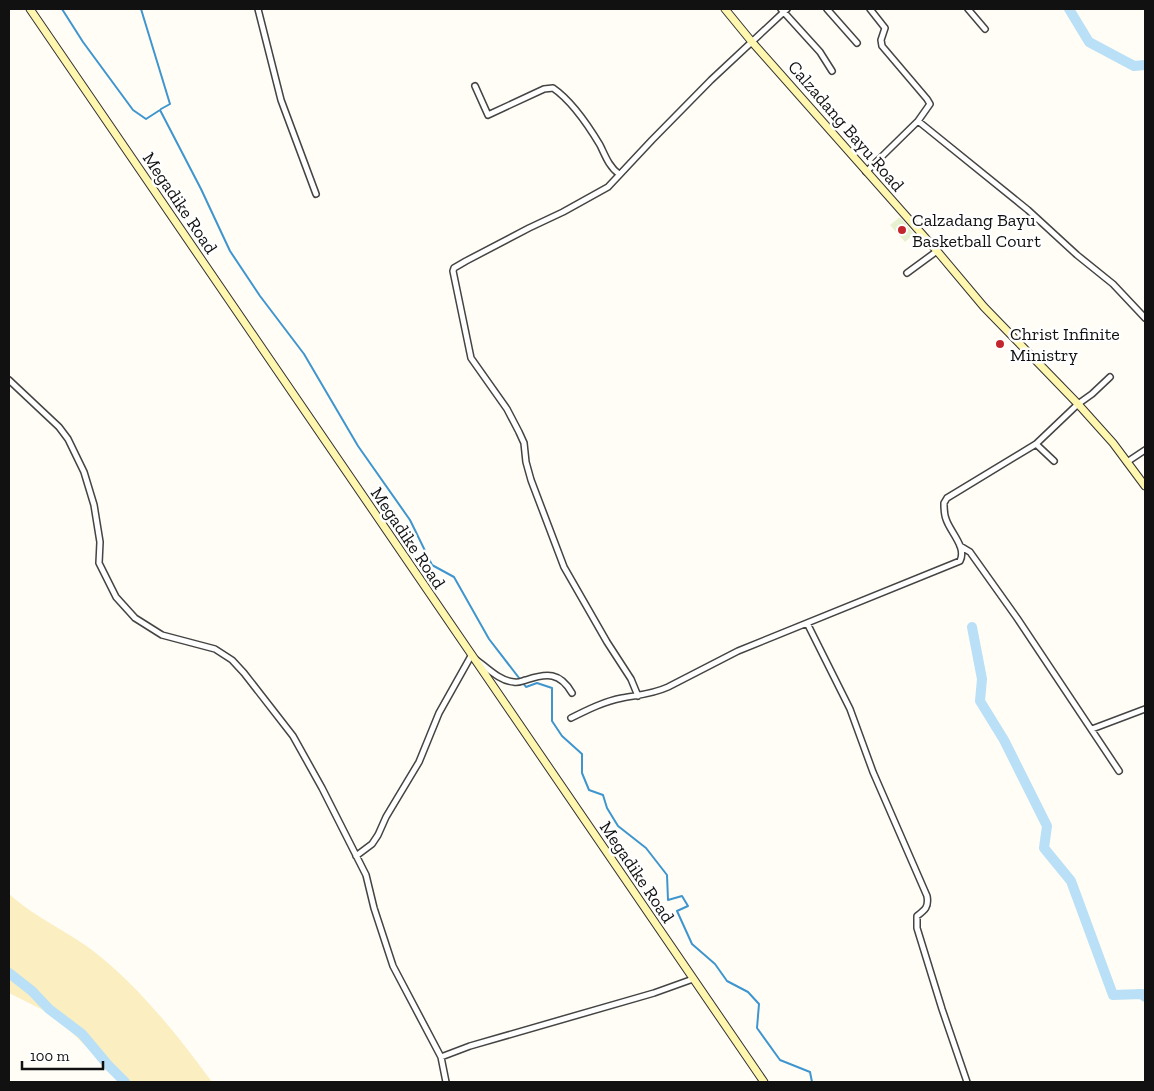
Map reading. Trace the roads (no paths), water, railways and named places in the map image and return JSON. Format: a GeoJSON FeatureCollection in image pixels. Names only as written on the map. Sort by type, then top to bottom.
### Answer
{"type":"FeatureCollection","features":[{"type":"Feature","properties":{"kind":"main road","name":"Megadike Road"},"geometry":{"type":"LineString","coordinates":[[30,9],[764,1082]]}},
{"type":"Feature","properties":{"kind":"main road","name":"Calzadang Bayu Road"},"geometry":{"type":"LineString","coordinates":[[725,9],[984,307],[1113,443],[1145,486]]}},
{"type":"Feature","properties":{"kind":"street"},"geometry":{"type":"LineString","coordinates":[[258,9],[283,104],[316,194]]}},
{"type":"Feature","properties":{"kind":"street"},"geometry":{"type":"LineString","coordinates":[[826,9],[857,43]]}},
{"type":"Feature","properties":{"kind":"street"},"geometry":{"type":"LineString","coordinates":[[866,172],[930,107],[929,102],[882,46],[881,40],[885,28],[870,9]]}},
{"type":"Feature","properties":{"kind":"street"},"geometry":{"type":"LineString","coordinates":[[968,9],[985,29]]}},
{"type":"Feature","properties":{"kind":"street"},"geometry":{"type":"LineString","coordinates":[[638,696],[631,679],[606,642],[564,567],[531,480],[520,432],[507,409],[471,358],[453,271],[466,261],[608,187],[711,80],[784,10],[820,52],[832,71]]}},
{"type":"Feature","properties":{"kind":"street"},"geometry":{"type":"LineString","coordinates":[[475,86],[488,115],[544,89],[552,88],[571,105],[590,131],[612,167],[619,174]]}},
{"type":"Feature","properties":{"kind":"street"},"geometry":{"type":"LineString","coordinates":[[918,120],[1021,204],[1077,255],[1113,284],[1145,318]]}},
{"type":"Feature","properties":{"kind":"street"},"geometry":{"type":"LineString","coordinates":[[907,273],[937,251]]}},
{"type":"Feature","properties":{"kind":"street"},"geometry":{"type":"LineString","coordinates":[[571,718],[596,705],[621,698],[658,692],[738,651],[960,561],[962,557],[960,546],[945,518],[944,503],[954,492],[1036,444],[1110,377]]}},
{"type":"Feature","properties":{"kind":"street"},"geometry":{"type":"LineString","coordinates":[[9,380],[59,427],[68,439],[84,472],[94,505],[100,542],[99,563],[116,596],[135,618],[162,635],[215,649],[232,660],[293,736],[366,875],[374,908],[393,966],[441,1057],[446,1082]]}},
{"type":"Feature","properties":{"kind":"street"},"geometry":{"type":"LineString","coordinates":[[1036,444],[1054,461]]}},
{"type":"Feature","properties":{"kind":"street"},"geometry":{"type":"LineString","coordinates":[[1127,462],[1145,450]]}},
{"type":"Feature","properties":{"kind":"street"},"geometry":{"type":"LineString","coordinates":[[960,546],[970,552],[981,567],[1119,771]]}},
{"type":"Feature","properties":{"kind":"street"},"geometry":{"type":"LineString","coordinates":[[807,623],[850,709],[870,764],[927,896],[928,905],[918,916],[917,928],[967,1082]]}},
{"type":"Feature","properties":{"kind":"street"},"geometry":{"type":"LineString","coordinates":[[356,856],[372,844],[378,835],[386,817],[419,762],[440,713],[471,656],[490,671],[515,683],[543,674],[551,675],[568,685],[572,693]]}},
{"type":"Feature","properties":{"kind":"street"},"geometry":{"type":"LineString","coordinates":[[1092,730],[1145,709]]}},
{"type":"Feature","properties":{"kind":"street"},"geometry":{"type":"LineString","coordinates":[[441,1057],[470,1046],[654,993],[693,979]]}},
{"type":"Feature","properties":{"kind":"waterway"},"geometry":{"type":"LineString","coordinates":[[62,9],[83,42],[133,110],[146,119],[160,110],[201,189],[230,251],[260,296],[304,354],[358,446],[410,520],[432,565],[454,577],[489,639],[526,687],[537,683],[552,688],[552,721],[562,736],[582,754],[582,773],[589,790],[603,795],[607,808],[618,826],[646,848],[667,875],[668,900],[682,896],[688,906],[677,911],[692,944],[715,964],[727,981],[748,992],[759,1004],[757,1028],[780,1060],[810,1072],[812,1082]]}},
{"type":"Feature","properties":{"kind":"waterway"},"geometry":{"type":"LineString","coordinates":[[141,9],[170,104],[161,109]]}},
{"type":"Feature","properties":{"kind":"waterway"},"geometry":{"type":"LineString","coordinates":[[1069,9],[1089,42],[1134,66],[1145,65]]}},
{"type":"Feature","properties":{"kind":"waterway"},"geometry":{"type":"LineString","coordinates":[[972,627],[982,679],[980,701],[1004,740],[1047,826],[1044,848],[1071,881],[1113,995],[1142,994],[1145,997]]}},
{"type":"Feature","properties":{"kind":"waterway"},"geometry":{"type":"LineString","coordinates":[[9,973],[32,991],[49,1009],[82,1034],[125,1082]]}},
{"type":"Feature","properties":{"kind":"place","name":"Calzadang Bayu Basketball Court"},"geometry":{"type":"Point","coordinates":[902,230]}},
{"type":"Feature","properties":{"kind":"place","name":"Christ Infinite Ministry"},"geometry":{"type":"Point","coordinates":[1000,344]}}]}
